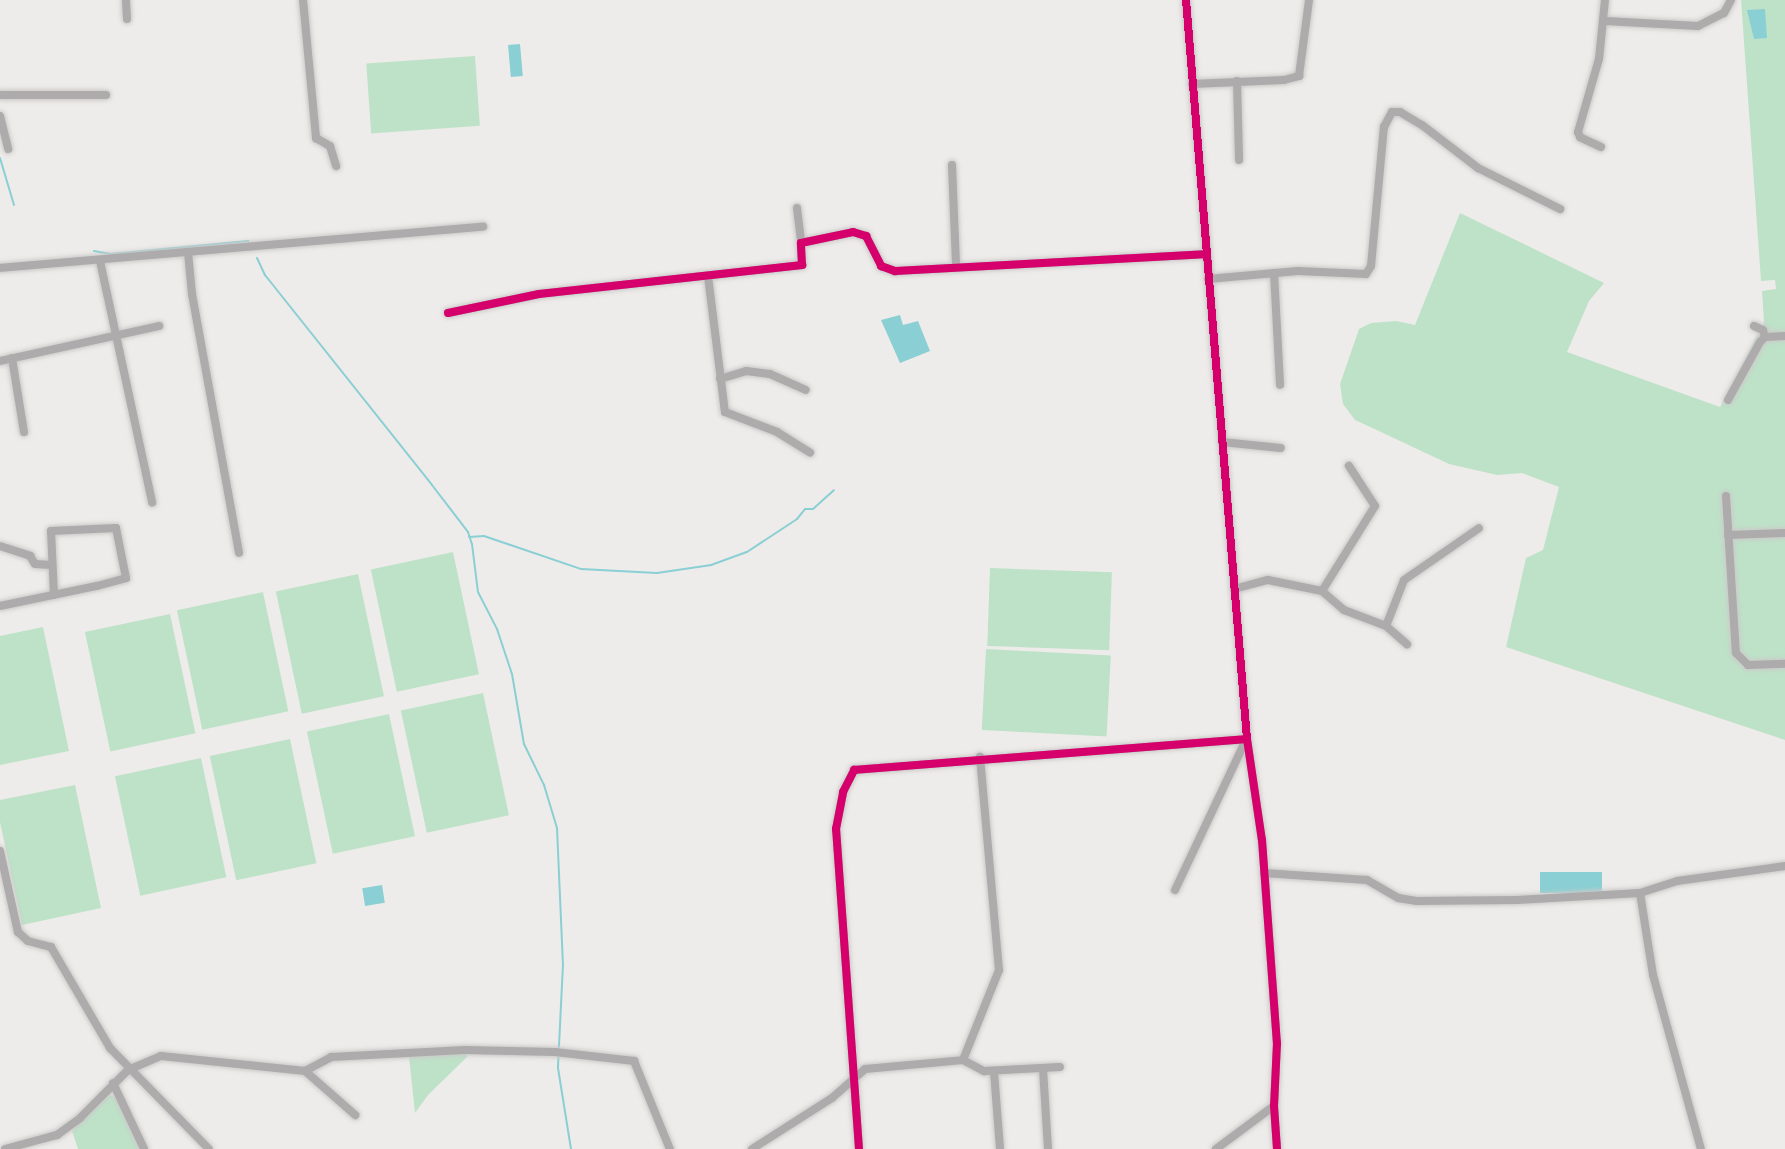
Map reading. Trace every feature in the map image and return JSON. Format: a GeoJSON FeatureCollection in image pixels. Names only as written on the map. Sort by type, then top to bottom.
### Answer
{"type":"FeatureCollection","features":[{"type":"Feature","properties":{"kind":"street"},"geometry":{"type":"LineString","coordinates":[[126,0],[127,19]]}},
{"type":"Feature","properties":{"kind":"street"},"geometry":{"type":"LineString","coordinates":[[303,0],[316,138],[330,146],[336,166]]}},
{"type":"Feature","properties":{"kind":"street"},"geometry":{"type":"LineString","coordinates":[[1186,0],[1205,254],[1247,739],[1264,873],[1277,1042],[1274,1106],[1277,1149]]}},
{"type":"Feature","properties":{"kind":"street"},"geometry":{"type":"LineString","coordinates":[[1192,84],[1299,76],[1309,0]]}},
{"type":"Feature","properties":{"kind":"street"},"geometry":{"type":"LineString","coordinates":[[1601,147],[1580,137],[1578,132],[1599,59],[1605,21],[1605,0]]}},
{"type":"Feature","properties":{"kind":"street"},"geometry":{"type":"LineString","coordinates":[[1605,21],[1698,26],[1724,13],[1731,0]]}},
{"type":"Feature","properties":{"kind":"street"},"geometry":{"type":"LineString","coordinates":[[1237,81],[1239,160]]}},
{"type":"Feature","properties":{"kind":"street"},"geometry":{"type":"LineString","coordinates":[[0,95],[106,95]]}},
{"type":"Feature","properties":{"kind":"street"},"geometry":{"type":"LineString","coordinates":[[1208,279],[1274,273],[1366,273],[1371,266],[1384,127],[1392,112],[1400,112],[1422,125],[1478,168],[1560,209]]}},
{"type":"Feature","properties":{"kind":"street"},"geometry":{"type":"LineString","coordinates":[[0,116],[8,149]]}},
{"type":"Feature","properties":{"kind":"street"},"geometry":{"type":"LineString","coordinates":[[952,165],[956,266]]}},
{"type":"Feature","properties":{"kind":"street"},"geometry":{"type":"LineString","coordinates":[[448,313],[539,294],[802,265],[797,208]]}},
{"type":"Feature","properties":{"kind":"street"},"geometry":{"type":"LineString","coordinates":[[0,268],[483,228]]}},
{"type":"Feature","properties":{"kind":"street"},"geometry":{"type":"LineString","coordinates":[[801,243],[862,233],[870,241],[877,261],[886,270],[1205,254]]}},
{"type":"Feature","properties":{"kind":"street"},"geometry":{"type":"LineString","coordinates":[[189,252],[192,294],[239,553]]}},
{"type":"Feature","properties":{"kind":"street"},"geometry":{"type":"LineString","coordinates":[[100,261],[114,335],[152,502]]}},
{"type":"Feature","properties":{"kind":"street"},"geometry":{"type":"LineString","coordinates":[[1274,273],[1280,385]]}},
{"type":"Feature","properties":{"kind":"street"},"geometry":{"type":"LineString","coordinates":[[708,276],[724,408],[729,415],[777,432],[810,453]]}},
{"type":"Feature","properties":{"kind":"street"},"geometry":{"type":"LineString","coordinates":[[0,361],[159,326]]}},
{"type":"Feature","properties":{"kind":"street"},"geometry":{"type":"LineString","coordinates":[[1754,326],[1763,330],[1765,337]]}},
{"type":"Feature","properties":{"kind":"street"},"geometry":{"type":"LineString","coordinates":[[1728,400],[1756,346],[1765,337],[1785,336]]}},
{"type":"Feature","properties":{"kind":"street"},"geometry":{"type":"LineString","coordinates":[[12,358],[24,432]]}},
{"type":"Feature","properties":{"kind":"street"},"geometry":{"type":"LineString","coordinates":[[720,379],[746,371],[770,374],[806,390]]}},
{"type":"Feature","properties":{"kind":"street"},"geometry":{"type":"LineString","coordinates":[[1222,442],[1281,448]]}},
{"type":"Feature","properties":{"kind":"street"},"geometry":{"type":"LineString","coordinates":[[1322,591],[1375,506],[1349,466]]}},
{"type":"Feature","properties":{"kind":"street"},"geometry":{"type":"LineString","coordinates":[[1726,496],[1736,653],[1748,665],[1785,664]]}},
{"type":"Feature","properties":{"kind":"street"},"geometry":{"type":"LineString","coordinates":[[0,606],[54,595],[126,578],[116,528],[51,531],[54,595]]}},
{"type":"Feature","properties":{"kind":"street"},"geometry":{"type":"LineString","coordinates":[[1386,626],[1404,580],[1479,528]]}},
{"type":"Feature","properties":{"kind":"street"},"geometry":{"type":"LineString","coordinates":[[1728,535],[1785,533]]}},
{"type":"Feature","properties":{"kind":"street"},"geometry":{"type":"LineString","coordinates":[[0,546],[30,556],[35,564],[52,565]]}},
{"type":"Feature","properties":{"kind":"street"},"geometry":{"type":"LineString","coordinates":[[1234,589],[1268,580],[1322,591],[1344,610],[1386,626],[1407,644]]}},
{"type":"Feature","properties":{"kind":"street"},"geometry":{"type":"LineString","coordinates":[[859,1149],[836,829],[837,812],[848,777],[861,768],[980,757],[1247,739]]}},
{"type":"Feature","properties":{"kind":"street"},"geometry":{"type":"LineString","coordinates":[[1175,890],[1247,739]]}},
{"type":"Feature","properties":{"kind":"street"},"geometry":{"type":"LineString","coordinates":[[963,1060],[999,970],[980,757]]}},
{"type":"Feature","properties":{"kind":"street"},"geometry":{"type":"LineString","coordinates":[[0,851],[18,932],[28,941],[51,947],[91,1019],[128,1070],[209,1149]]}},
{"type":"Feature","properties":{"kind":"street"},"geometry":{"type":"LineString","coordinates":[[1264,873],[1367,880],[1398,898],[1417,901],[1533,900],[1640,893],[1677,881],[1785,866]]}},
{"type":"Feature","properties":{"kind":"street"},"geometry":{"type":"LineString","coordinates":[[1640,893],[1653,975],[1701,1149]]}},
{"type":"Feature","properties":{"kind":"street"},"geometry":{"type":"LineString","coordinates":[[4,1149],[57,1135],[80,1118],[128,1070],[151,1060],[173,1056],[305,1071],[331,1057],[465,1050],[560,1053],[634,1061],[670,1149]]}},
{"type":"Feature","properties":{"kind":"street"},"geometry":{"type":"LineString","coordinates":[[752,1149],[832,1098],[855,1075],[865,1069],[963,1060],[984,1071],[994,1072],[1060,1067]]}},
{"type":"Feature","properties":{"kind":"street"},"geometry":{"type":"LineString","coordinates":[[1043,1069],[1048,1149]]}},
{"type":"Feature","properties":{"kind":"street"},"geometry":{"type":"LineString","coordinates":[[305,1071],[355,1115]]}},
{"type":"Feature","properties":{"kind":"street"},"geometry":{"type":"LineString","coordinates":[[994,1072],[1000,1149]]}},
{"type":"Feature","properties":{"kind":"street"},"geometry":{"type":"LineString","coordinates":[[113,1083],[144,1149]]}},
{"type":"Feature","properties":{"kind":"street"},"geometry":{"type":"LineString","coordinates":[[1216,1149],[1274,1106]]}},
{"type":"Feature","properties":{"kind":"green space"},"geometry":{"type":"Polygon","coordinates":[[[1741,0],[1785,0],[1785,740],[1506,647],[1526,558],[1543,550],[1559,487],[1522,473],[1497,475],[1449,464],[1355,420],[1343,404],[1340,384],[1359,329],[1371,323],[1396,321],[1415,325],[1460,213],[1604,283],[1589,301],[1567,352],[1720,407],[1764,322],[1762,291],[1776,289],[1775,280],[1761,281],[1741,0]]]}},
{"type":"Feature","properties":{"kind":"green space"},"geometry":{"type":"Polygon","coordinates":[[[475,56],[480,126],[371,133],[366,64],[475,56]]]}},
{"type":"Feature","properties":{"kind":"green space"},"geometry":{"type":"Polygon","coordinates":[[[453,552],[479,674],[397,692],[371,569],[453,552]]]}},
{"type":"Feature","properties":{"kind":"green space"},"geometry":{"type":"Polygon","coordinates":[[[990,568],[1112,572],[1109,650],[987,646],[990,568]]]}},
{"type":"Feature","properties":{"kind":"green space"},"geometry":{"type":"Polygon","coordinates":[[[358,574],[384,696],[302,714],[276,591],[358,574]]]}},
{"type":"Feature","properties":{"kind":"green space"},"geometry":{"type":"Polygon","coordinates":[[[263,592],[288,711],[202,730],[177,610],[263,592]]]}},
{"type":"Feature","properties":{"kind":"green space"},"geometry":{"type":"Polygon","coordinates":[[[170,614],[195,733],[110,751],[85,632],[170,614]]]}},
{"type":"Feature","properties":{"kind":"green space"},"geometry":{"type":"Polygon","coordinates":[[[43,627],[69,751],[0,765],[0,636],[43,627]]]}},
{"type":"Feature","properties":{"kind":"green space"},"geometry":{"type":"Polygon","coordinates":[[[986,649],[1111,656],[1107,736],[982,730],[986,649]]]}},
{"type":"Feature","properties":{"kind":"green space"},"geometry":{"type":"Polygon","coordinates":[[[483,693],[509,815],[427,833],[401,710],[483,693]]]}},
{"type":"Feature","properties":{"kind":"green space"},"geometry":{"type":"Polygon","coordinates":[[[389,714],[415,836],[333,854],[307,731],[389,714]]]}},
{"type":"Feature","properties":{"kind":"green space"},"geometry":{"type":"Polygon","coordinates":[[[290,739],[316,863],[236,880],[210,756],[290,739]]]}},
{"type":"Feature","properties":{"kind":"green space"},"geometry":{"type":"Polygon","coordinates":[[[201,758],[226,877],[140,896],[115,776],[201,758]]]}},
{"type":"Feature","properties":{"kind":"green space"},"geometry":{"type":"Polygon","coordinates":[[[75,785],[101,908],[22,925],[0,822],[0,800],[75,785]]]}},
{"type":"Feature","properties":{"kind":"green space"},"geometry":{"type":"Polygon","coordinates":[[[467,1054],[467,1057],[428,1095],[415,1113],[409,1057],[467,1054]]]}},
{"type":"Feature","properties":{"kind":"green space"},"geometry":{"type":"Polygon","coordinates":[[[109,1095],[115,1097],[131,1125],[139,1149],[78,1149],[72,1131],[109,1095]]]}},
{"type":"Feature","properties":{"kind":"water"},"geometry":{"type":"Polygon","coordinates":[[[1765,9],[1767,38],[1754,39],[1747,10],[1765,9]]]}},
{"type":"Feature","properties":{"kind":"water"},"geometry":{"type":"Polygon","coordinates":[[[520,44],[523,76],[511,77],[508,45],[520,44]]]}},
{"type":"Feature","properties":{"kind":"water"},"geometry":{"type":"Polygon","coordinates":[[[900,315],[903,325],[918,321],[930,351],[900,363],[881,320],[900,315]]]}},
{"type":"Feature","properties":{"kind":"water"},"geometry":{"type":"Polygon","coordinates":[[[1540,872],[1602,872],[1602,893],[1540,893],[1540,872]]]}},
{"type":"Feature","properties":{"kind":"water"},"geometry":{"type":"Polygon","coordinates":[[[382,885],[385,903],[365,906],[362,888],[382,885]]]}},
{"type":"Feature","properties":{"kind":"waterway"},"geometry":{"type":"LineString","coordinates":[[0,158],[14,205]]}},
{"type":"Feature","properties":{"kind":"waterway"},"geometry":{"type":"LineString","coordinates":[[94,251],[111,254],[248,241]]}},
{"type":"Feature","properties":{"kind":"waterway"},"geometry":{"type":"LineString","coordinates":[[257,258],[265,275],[468,532],[472,544],[478,592],[497,629],[512,674],[524,744],[544,785],[557,828],[563,964],[558,1068],[571,1149]]}},
{"type":"Feature","properties":{"kind":"waterway"},"geometry":{"type":"LineString","coordinates":[[469,537],[484,536],[581,569],[657,573],[711,565],[747,552],[797,519],[805,509],[813,509],[834,490]]}},
{"type":"Feature","properties":{"kind":"cycle path"},"geometry":{"type":"LineString","coordinates":[[1186,0],[1247,739],[1262,840],[1277,1043],[1274,1106],[1277,1149]]}},
{"type":"Feature","properties":{"kind":"cycle path"},"geometry":{"type":"LineString","coordinates":[[448,313],[539,294],[802,265],[801,243],[853,232],[866,236],[881,266],[895,271],[1205,254]]}},
{"type":"Feature","properties":{"kind":"cycle path"},"geometry":{"type":"LineString","coordinates":[[859,1149],[836,829],[843,792],[854,770],[1247,739]]}}]}
